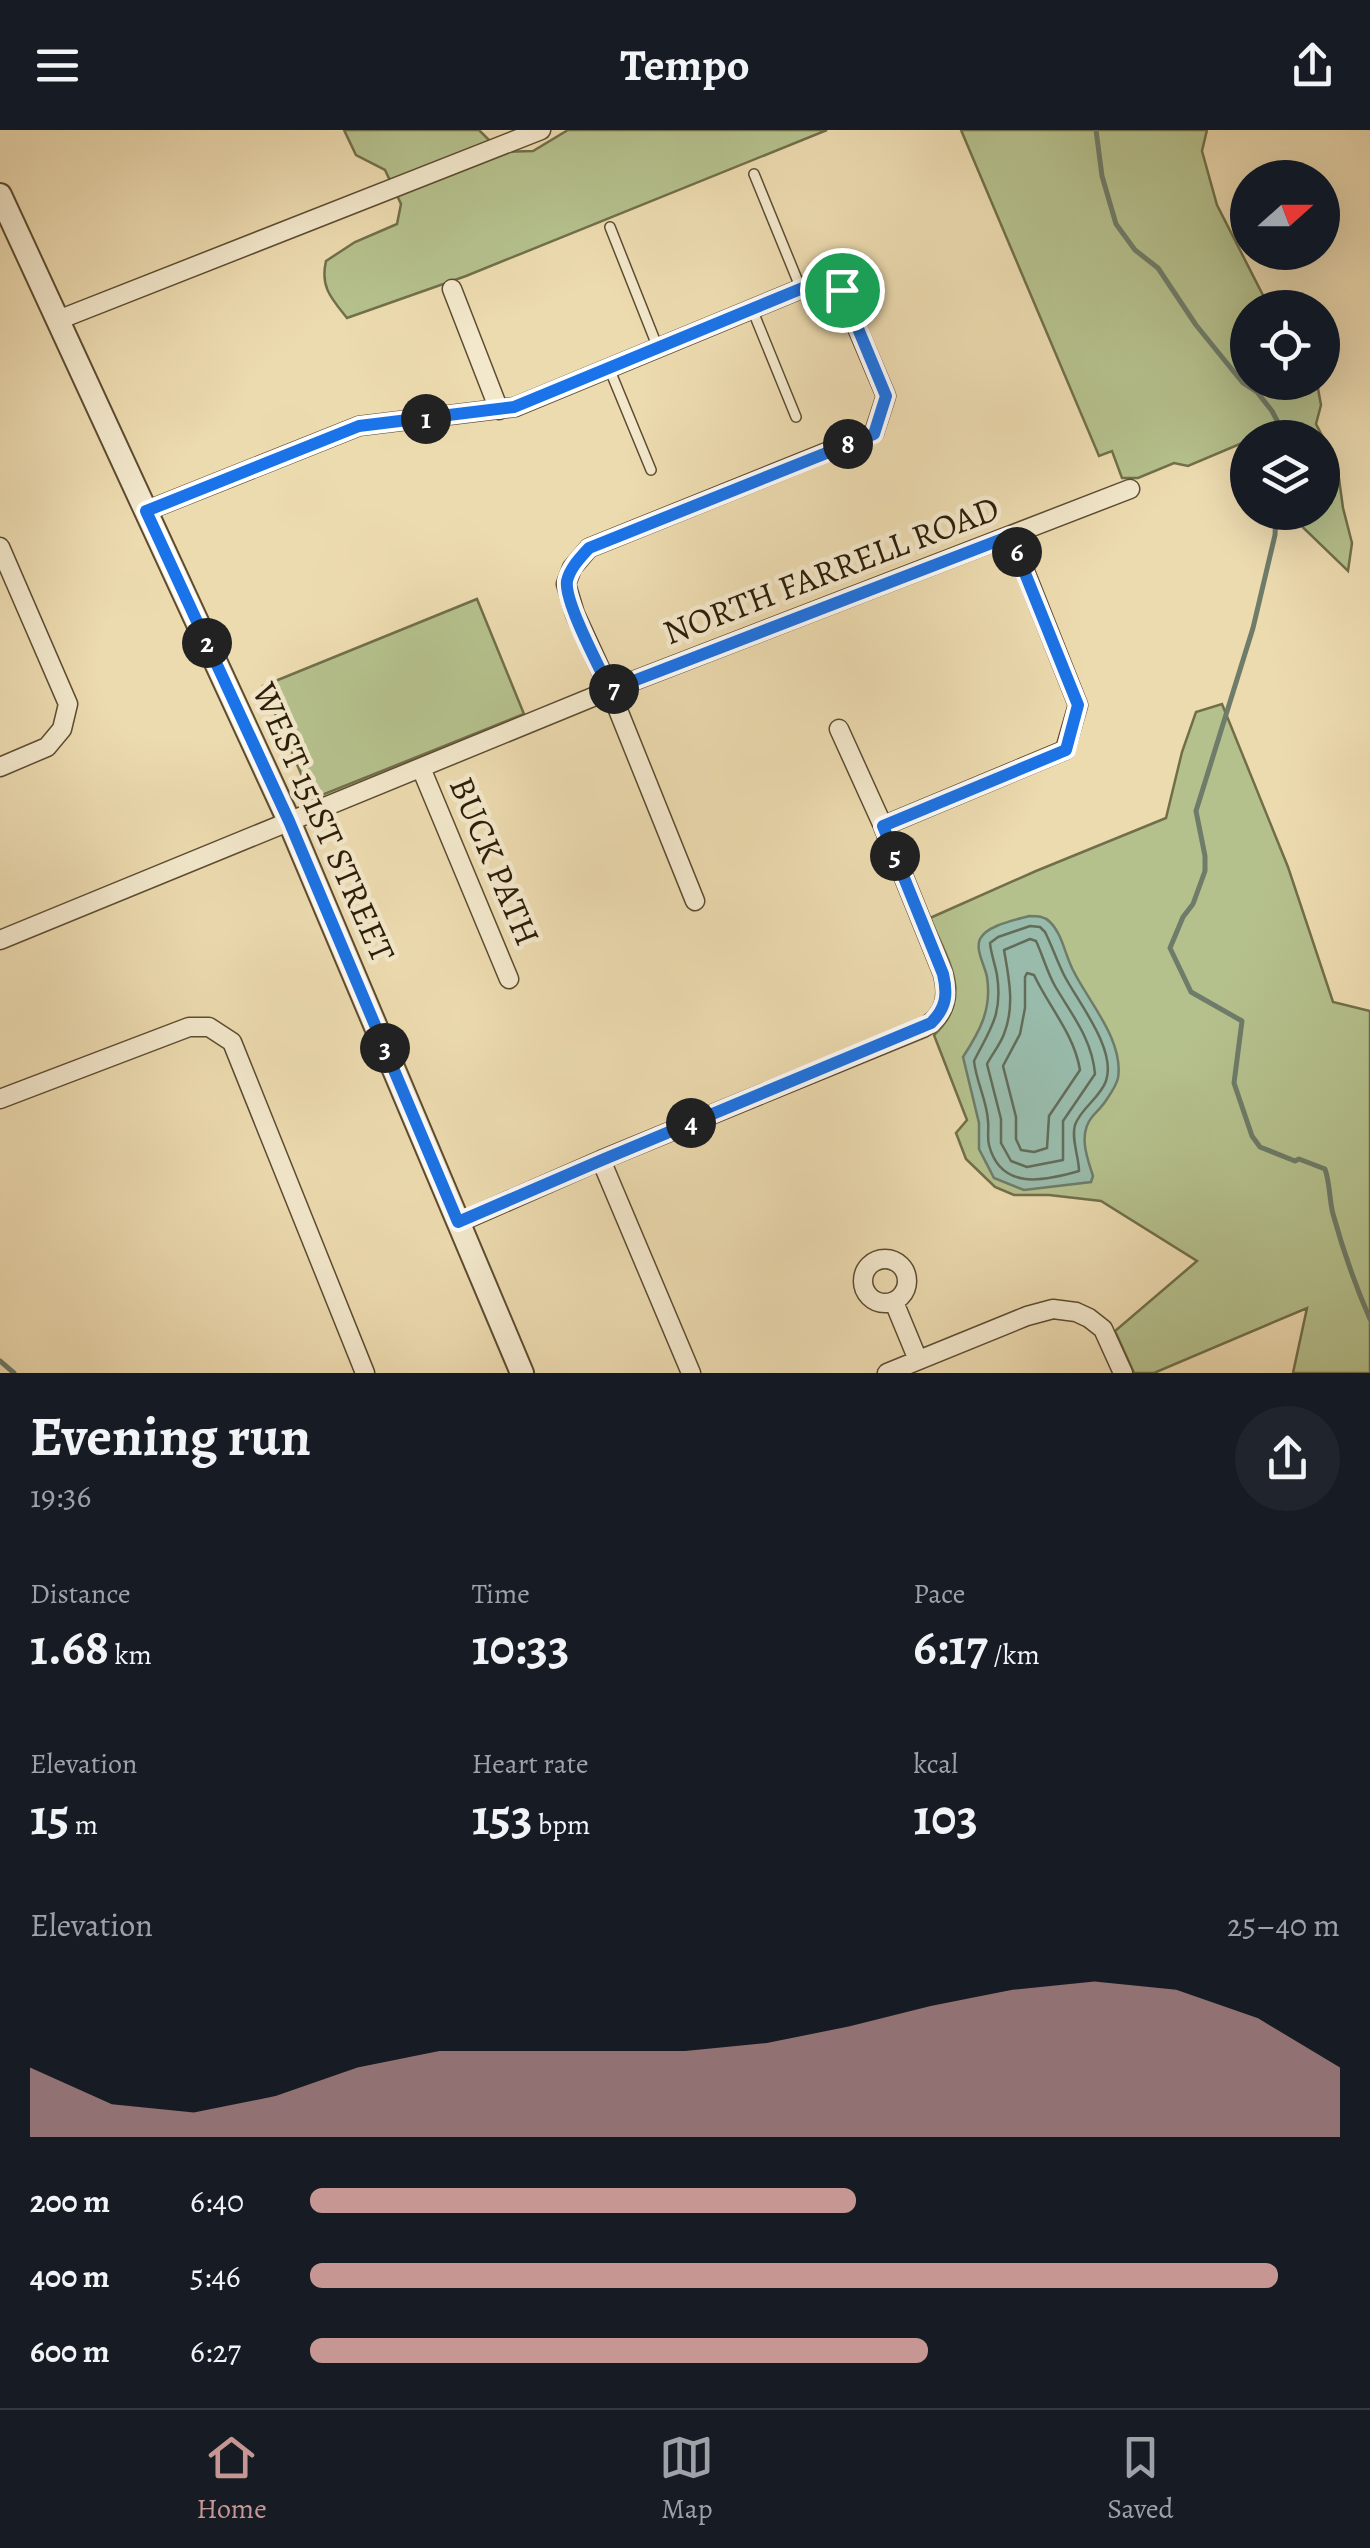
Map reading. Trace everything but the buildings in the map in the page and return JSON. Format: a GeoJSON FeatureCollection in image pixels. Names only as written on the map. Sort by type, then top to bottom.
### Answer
{"type":"FeatureCollection","features":[{"type":"Feature","properties":{"kind":"street"},"geometry":{"type":"LineString","coordinates":[[58,320],[541,130]]}},
{"type":"Feature","properties":{"kind":"street","name":"WEST 151ST STREET"},"geometry":{"type":"LineString","coordinates":[[0,195],[289,821],[522,1373]]}},
{"type":"Feature","properties":{"kind":"street"},"geometry":{"type":"LineString","coordinates":[[146,511],[359,426],[514,407],[815,283],[842,290],[886,396],[874,434],[589,548],[572,568],[566,584],[695,902]]}},
{"type":"Feature","properties":{"kind":"street"},"geometry":{"type":"LineString","coordinates":[[452,290],[499,410]]}},
{"type":"Feature","properties":{"kind":"street","name":"NORTH FARRELL ROAD"},"geometry":{"type":"LineString","coordinates":[[0,940],[610,690],[1130,490]]}},
{"type":"Feature","properties":{"kind":"street"},"geometry":{"type":"LineString","coordinates":[[883,826],[1066,750],[1078,705],[1010,536]]}},
{"type":"Feature","properties":{"kind":"street"},"geometry":{"type":"LineString","coordinates":[[0,547],[68,704],[62,729],[47,747],[0,767]]}},
{"type":"Feature","properties":{"kind":"street"},"geometry":{"type":"LineString","coordinates":[[458,1222],[931,1023],[942,1009],[947,990],[943,974],[839,728]]}},
{"type":"Feature","properties":{"kind":"street","name":"BUCK PATH"},"geometry":{"type":"LineString","coordinates":[[421,768],[509,980]]}},
{"type":"Feature","properties":{"kind":"street"},"geometry":{"type":"LineString","coordinates":[[0,1099],[189,1028],[210,1027],[232,1042],[365,1373]]}},
{"type":"Feature","properties":{"kind":"street"},"geometry":{"type":"LineString","coordinates":[[602,1160],[692,1373]]}},
{"type":"Feature","properties":{"kind":"street"},"geometry":{"type":"LineString","coordinates":[[894,1302],[918,1360]]}},
{"type":"Feature","properties":{"kind":"street"},"geometry":{"type":"LineString","coordinates":[[887,1373],[1027,1316],[1053,1310],[1089,1318],[1103,1329],[1123,1373]]}},
{"type":"Feature","properties":{"kind":"lane"},"geometry":{"type":"LineString","coordinates":[[754,174],[801,289]]}},
{"type":"Feature","properties":{"kind":"lane"},"geometry":{"type":"LineString","coordinates":[[610,227],[658,348]]}},
{"type":"Feature","properties":{"kind":"lane"},"geometry":{"type":"LineString","coordinates":[[752,309],[796,417]]}},
{"type":"Feature","properties":{"kind":"lane"},"geometry":{"type":"LineString","coordinates":[[608,368],[651,470]]}},
{"type":"Feature","properties":{"kind":"green space"},"geometry":{"type":"Polygon","coordinates":[[[344,130],[479,130],[501,152],[533,151],[568,130],[827,130],[466,276],[347,318],[326,285],[326,261],[355,242],[397,224],[401,204],[385,170],[356,155],[344,130]]]}},
{"type":"Feature","properties":{"kind":"green space"},"geometry":{"type":"Polygon","coordinates":[[[961,130],[1207,130],[1202,151],[1217,205],[1230,230],[1230,270],[1250,270],[1260,290],[1230,290],[1230,400],[1320,400],[1317,420],[1230,420],[1230,448],[1188,466],[1174,463],[1138,478],[1122,478],[1112,451],[1099,456],[961,130]]]}},
{"type":"Feature","properties":{"kind":"green space"},"geometry":{"type":"Polygon","coordinates":[[[1340,486],[1352,543],[1348,571],[1306,530],[1340,530],[1340,486]]]}},
{"type":"Feature","properties":{"kind":"green space"},"geometry":{"type":"Polygon","coordinates":[[[477,599],[524,714],[312,799],[263,686],[477,599]]]}},
{"type":"Feature","properties":{"kind":"green space"},"geometry":{"type":"Polygon","coordinates":[[[1222,704],[1288,867],[1333,1002],[1370,1011],[1370,1373],[1293,1373],[1307,1308],[1154,1373],[1134,1373],[1115,1331],[1197,1261],[1101,1201],[1014,1195],[995,1187],[966,1159],[956,1133],[967,1120],[934,1035],[953,1007],[955,993],[950,964],[930,918],[1166,818],[1196,712],[1222,704]]]}},
{"type":"Feature","properties":{"kind":"water"},"geometry":{"type":"Polygon","coordinates":[[[1029,916],[1045,919],[1058,933],[1074,972],[1111,1036],[1118,1078],[1085,1131],[1091,1182],[1024,1190],[994,1178],[979,1149],[979,1123],[963,1057],[979,1029],[988,999],[980,939],[995,927],[1029,916]]]}},
{"type":"Feature","properties":{"kind":"waterway"},"geometry":{"type":"LineString","coordinates":[[1096,130],[1102,176],[1116,224],[1135,250],[1158,268],[1196,325],[1243,383],[1257,392],[1277,420]]}},
{"type":"Feature","properties":{"kind":"waterway"},"geometry":{"type":"LineString","coordinates":[[1275,530],[1253,628],[1196,811],[1205,871],[1170,948],[1191,992],[1242,1021],[1234,1083],[1252,1136],[1260,1147],[1325,1169],[1337,1227],[1370,1319]]}},
{"type":"Feature","properties":{"kind":"waterway"},"geometry":{"type":"LineString","coordinates":[[0,1361],[14,1373]]}},
{"type":"Feature","properties":{"kind":"route"},"geometry":{"type":"LineString","coordinates":[[815,283],[842,290],[886,396],[874,434],[589,548],[572,568],[566,584],[575,614],[610,690],[1010,536],[1078,705],[1066,750],[883,826],[947,990],[942,1009],[931,1023],[458,1222],[289,821],[146,511],[359,426],[514,407],[815,283]]}}]}
